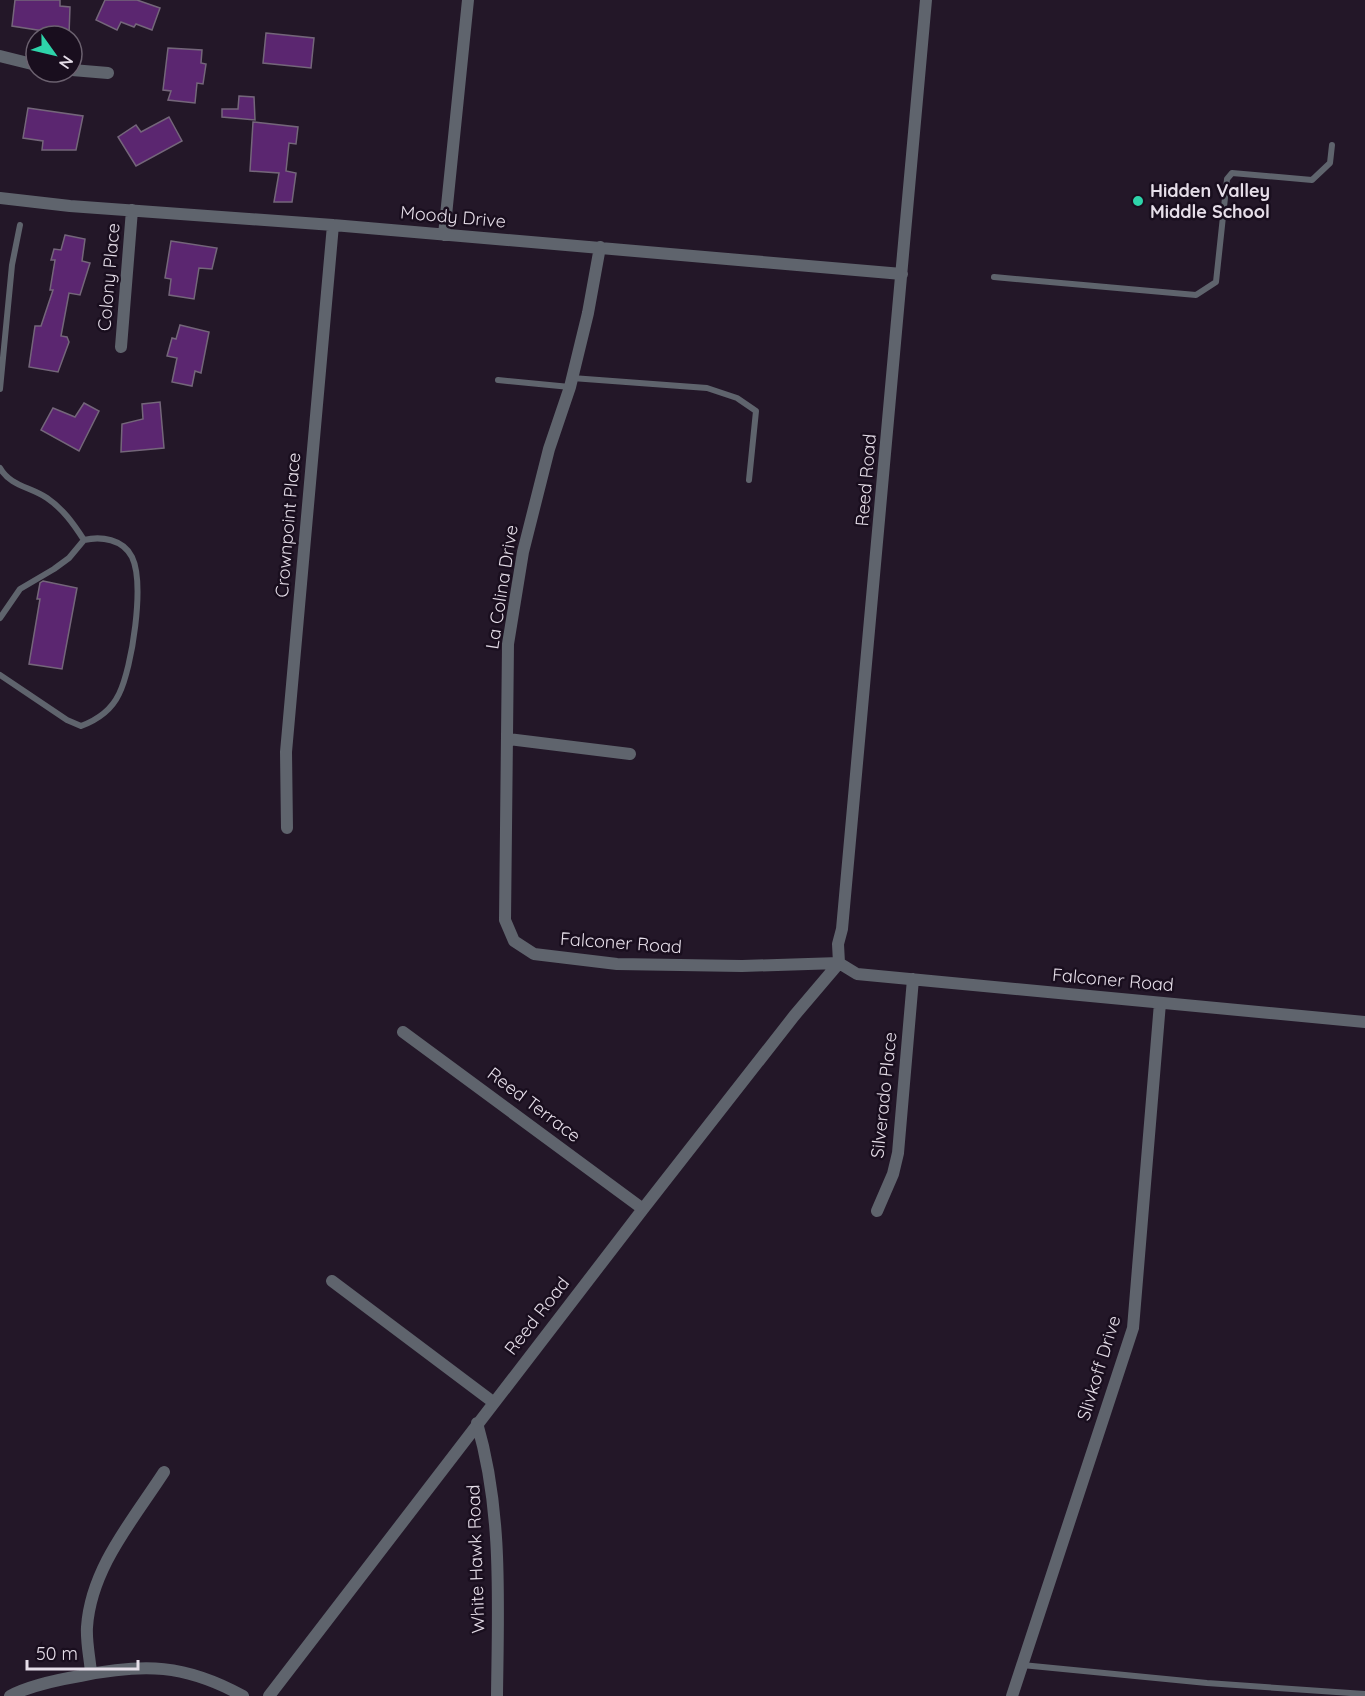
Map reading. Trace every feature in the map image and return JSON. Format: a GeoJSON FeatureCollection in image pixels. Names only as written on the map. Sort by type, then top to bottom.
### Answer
{"type":"FeatureCollection","features":[{"type":"Feature","properties":{"kind":"street"},"geometry":{"type":"LineString","coordinates":[[444,235],[468,0]]}},
{"type":"Feature","properties":{"kind":"street","name":"Reed Road"},"geometry":{"type":"LineString","coordinates":[[269,1696],[643,1209],[794,1016],[839,963],[838,944],[842,929],[926,0]]}},
{"type":"Feature","properties":{"kind":"street"},"geometry":{"type":"LineString","coordinates":[[0,56],[24,62]]}},
{"type":"Feature","properties":{"kind":"street"},"geometry":{"type":"LineString","coordinates":[[84,71],[108,74]]}},
{"type":"Feature","properties":{"kind":"street","name":"Moody Drive"},"geometry":{"type":"LineString","coordinates":[[0,198],[902,274]]}},
{"type":"Feature","properties":{"kind":"street","name":"Colony Place"},"geometry":{"type":"LineString","coordinates":[[121,347],[132,210]]}},
{"type":"Feature","properties":{"kind":"street","name":"Crownpoint Place"},"geometry":{"type":"LineString","coordinates":[[287,828],[286,752],[333,225]]}},
{"type":"Feature","properties":{"kind":"street","name":"La Colina Drive"},"geometry":{"type":"LineString","coordinates":[[514,941],[505,921],[508,644],[523,552],[549,449],[571,383],[588,313],[600,247]]}},
{"type":"Feature","properties":{"kind":"street"},"geometry":{"type":"LineString","coordinates":[[508,739],[630,754]]}},
{"type":"Feature","properties":{"kind":"street","name":"Falconer Road"},"geometry":{"type":"LineString","coordinates":[[514,941],[534,954],[617,964],[742,966],[839,963],[857,974],[1365,1022]]}},
{"type":"Feature","properties":{"kind":"street","name":"Silverado Place"},"geometry":{"type":"LineString","coordinates":[[877,1211],[893,1174],[898,1153],[913,980]]}},
{"type":"Feature","properties":{"kind":"street","name":"Slivkoff Drive"},"geometry":{"type":"LineString","coordinates":[[1012,1696],[1133,1328],[1160,1003]]}},
{"type":"Feature","properties":{"kind":"street","name":"Reed Terrace"},"geometry":{"type":"LineString","coordinates":[[403,1032],[643,1209]]}},
{"type":"Feature","properties":{"kind":"street"},"geometry":{"type":"LineString","coordinates":[[332,1281],[493,1402]]}},
{"type":"Feature","properties":{"kind":"street","name":"White Hawk Road"},"geometry":{"type":"LineString","coordinates":[[477,1423],[489,1465],[496,1510],[497,1696]]}},
{"type":"Feature","properties":{"kind":"street"},"geometry":{"type":"LineString","coordinates":[[91,1673],[87,1629],[99,1575],[164,1472]]}},
{"type":"Feature","properties":{"kind":"street"},"geometry":{"type":"LineString","coordinates":[[10,1696],[43,1684],[91,1673],[119,1668],[163,1667],[202,1677],[243,1696]]}},
{"type":"Feature","properties":{"kind":"lane"},"geometry":{"type":"LineString","coordinates":[[994,277],[1196,295],[1216,282],[1227,179],[1232,173],[1312,180],[1330,163],[1332,145]]}},
{"type":"Feature","properties":{"kind":"lane"},"geometry":{"type":"LineString","coordinates":[[0,389],[12,265],[20,225]]}},
{"type":"Feature","properties":{"kind":"lane"},"geometry":{"type":"LineString","coordinates":[[498,380],[707,388],[737,398],[756,411],[749,480]]}},
{"type":"Feature","properties":{"kind":"lane"},"geometry":{"type":"LineString","coordinates":[[0,468],[19,485],[45,496],[57,506],[71,519],[84,540]]}},
{"type":"Feature","properties":{"kind":"lane"},"geometry":{"type":"LineString","coordinates":[[0,618],[20,589],[69,558],[84,540],[94,538],[110,540],[121,545],[132,557],[137,582],[135,620],[125,678],[119,695],[104,714],[81,726],[67,720],[0,675]]}},
{"type":"Feature","properties":{"kind":"lane"},"geometry":{"type":"LineString","coordinates":[[1022,1665],[1207,1683],[1365,1694]]}},
{"type":"Feature","properties":{"kind":"building"},"geometry":{"type":"Polygon","coordinates":[[[15,0],[60,0],[60,6],[70,7],[69,24],[24,24],[24,28],[12,26],[15,0]]]}},
{"type":"Feature","properties":{"kind":"building"},"geometry":{"type":"Polygon","coordinates":[[[105,0],[137,0],[160,8],[152,30],[136,24],[134,27],[121,22],[117,30],[96,20],[105,0]]]}},
{"type":"Feature","properties":{"kind":"building"},"geometry":{"type":"Polygon","coordinates":[[[266,33],[314,38],[311,68],[263,63],[266,33]]]}},
{"type":"Feature","properties":{"kind":"building"},"geometry":{"type":"Polygon","coordinates":[[[168,48],[202,50],[201,63],[206,64],[203,84],[197,83],[195,103],[168,100],[171,91],[163,90],[168,48]]]}},
{"type":"Feature","properties":{"kind":"building"},"geometry":{"type":"Polygon","coordinates":[[[239,96],[254,97],[255,120],[222,117],[222,109],[238,109],[239,96]]]}},
{"type":"Feature","properties":{"kind":"building"},"geometry":{"type":"Polygon","coordinates":[[[28,108],[83,116],[76,150],[42,150],[43,141],[23,138],[28,108]]]}},
{"type":"Feature","properties":{"kind":"building"},"geometry":{"type":"Polygon","coordinates":[[[169,117],[182,141],[136,166],[118,137],[136,125],[141,132],[169,117]]]}},
{"type":"Feature","properties":{"kind":"building"},"geometry":{"type":"Polygon","coordinates":[[[253,122],[298,127],[296,144],[289,143],[286,171],[296,173],[292,202],[274,202],[279,173],[250,171],[253,122]]]}},
{"type":"Feature","properties":{"kind":"building"},"geometry":{"type":"Polygon","coordinates":[[[65,235],[85,239],[82,261],[90,263],[80,295],[69,293],[61,336],[67,337],[69,342],[58,372],[29,367],[35,326],[41,326],[53,290],[50,290],[55,260],[51,260],[54,249],[61,250],[65,235]]]}},
{"type":"Feature","properties":{"kind":"building"},"geometry":{"type":"Polygon","coordinates":[[[171,241],[217,248],[212,269],[199,268],[194,299],[169,295],[171,279],[165,278],[171,241]]]}},
{"type":"Feature","properties":{"kind":"building"},"geometry":{"type":"Polygon","coordinates":[[[180,325],[209,332],[201,373],[195,371],[192,386],[172,382],[177,358],[167,356],[172,338],[176,339],[180,325]]]}},
{"type":"Feature","properties":{"kind":"building"},"geometry":{"type":"Polygon","coordinates":[[[160,402],[164,448],[121,452],[122,424],[143,419],[142,404],[160,402]]]}},
{"type":"Feature","properties":{"kind":"building"},"geometry":{"type":"Polygon","coordinates":[[[84,403],[99,411],[79,451],[41,430],[53,408],[75,417],[84,403]]]}},
{"type":"Feature","properties":{"kind":"building"},"geometry":{"type":"Polygon","coordinates":[[[43,581],[77,588],[62,669],[29,664],[40,599],[37,599],[40,583],[43,581]]]}},
{"type":"Feature","properties":{"kind":"place","name":"Hidden Valley Middle School"},"geometry":{"type":"Point","coordinates":[1138,201]}}]}
